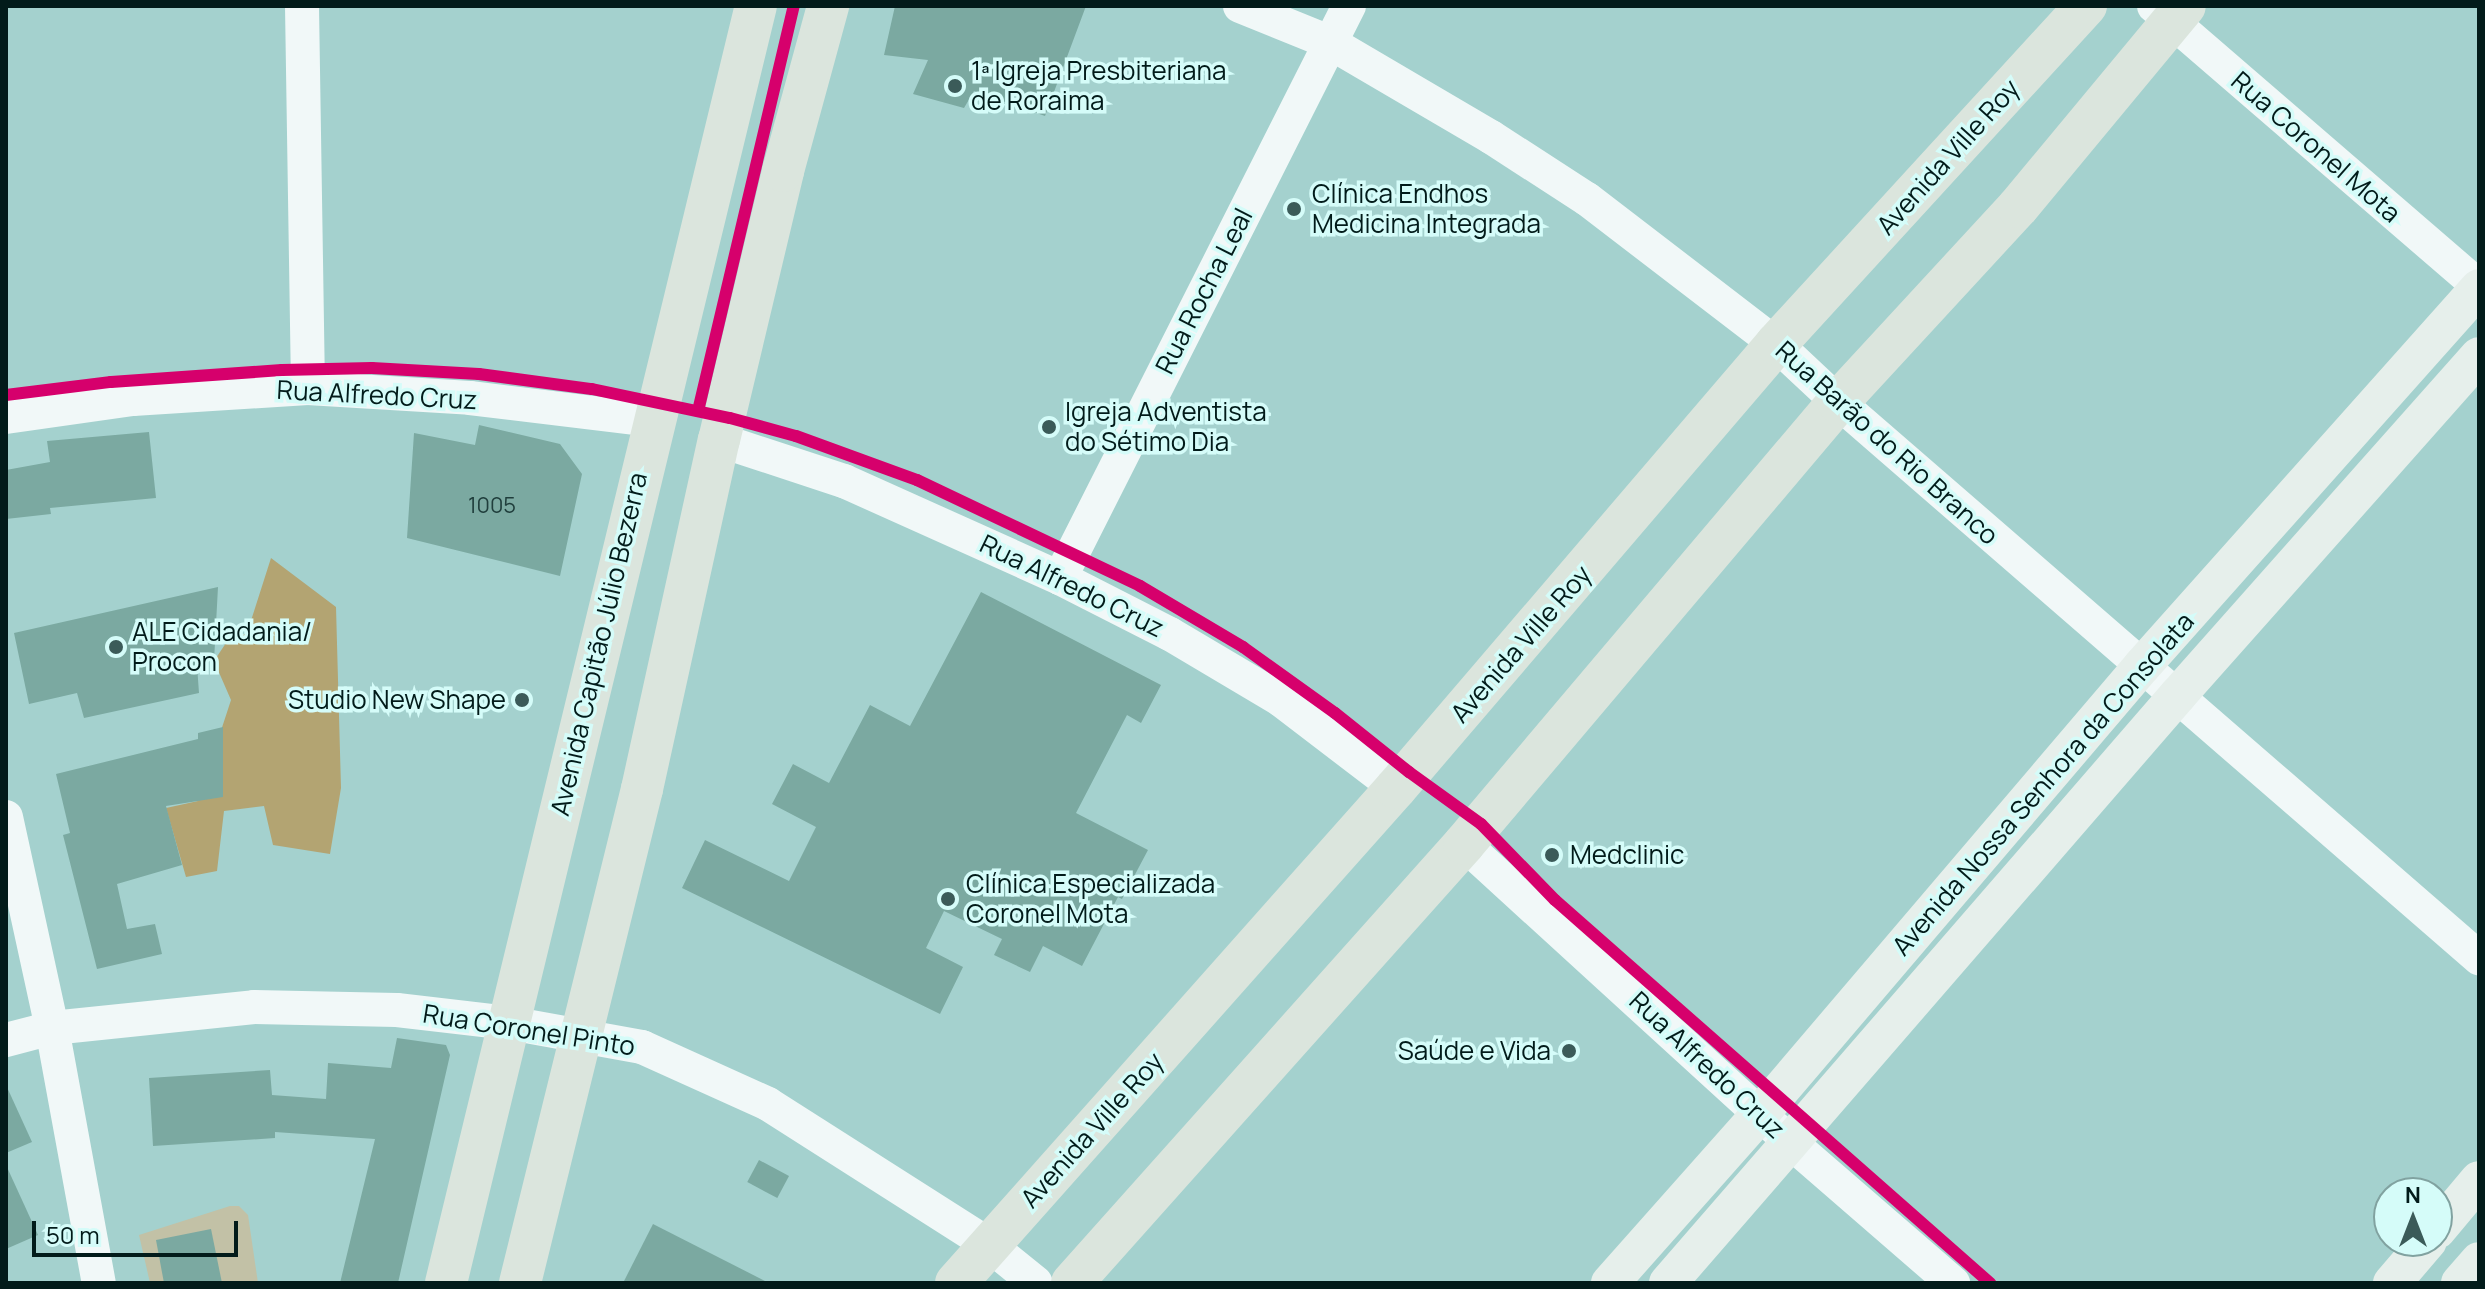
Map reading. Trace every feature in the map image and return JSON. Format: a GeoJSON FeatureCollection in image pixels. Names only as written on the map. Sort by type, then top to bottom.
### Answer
{"type":"FeatureCollection","features":[{"type":"Feature","properties":{"kind":"main road","name":"Avenida Capitão Júlio Bezerra"},"geometry":{"type":"LineString","coordinates":[[446,1283],[653,420],[756,6]]}},
{"type":"Feature","properties":{"kind":"main road"},"geometry":{"type":"LineString","coordinates":[[520,1283],[642,789],[719,440],[828,6]]}},
{"type":"Feature","properties":{"kind":"main road","name":"Avenida Ville Roy"},"geometry":{"type":"LineString","coordinates":[[956,1283],[1396,788],[1776,344],[2086,6]]}},
{"type":"Feature","properties":{"kind":"main road"},"geometry":{"type":"LineString","coordinates":[[1072,1283],[1464,844],[1838,402],[2018,207],[2170,11]]}},
{"type":"Feature","properties":{"kind":"main road","name":"Avenida Nossa Senhora da Consolata"},"geometry":{"type":"LineString","coordinates":[[1610,1283],[1761,1113],[2142,666],[2479,287]]}},
{"type":"Feature","properties":{"kind":"main road","name":"Avenida Nossa Senhora da Consolata"},"geometry":{"type":"LineString","coordinates":[[1668,1283],[2178,695],[2479,356]]}},
{"type":"Feature","properties":{"kind":"main road"},"geometry":{"type":"LineString","coordinates":[[2453,1211],[2479,1180]]}},
{"type":"Feature","properties":{"kind":"main road"},"geometry":{"type":"LineString","coordinates":[[2392,1283],[2414,1257]]}},
{"type":"Feature","properties":{"kind":"main road"},"geometry":{"type":"LineString","coordinates":[[2460,1283],[2479,1261]]}},
{"type":"Feature","properties":{"kind":"street"},"geometry":{"type":"LineString","coordinates":[[302,6],[308,388]]}},
{"type":"Feature","properties":{"kind":"street","name":"Rua Barão do Rio Branco"},"geometry":{"type":"LineString","coordinates":[[1240,6],[1329,42],[1491,137],[1587,199],[1776,344],[1838,402],[2479,958]]}},
{"type":"Feature","properties":{"kind":"street","name":"Rua Rocha Leal"},"geometry":{"type":"LineString","coordinates":[[1060,578],[1349,6]]}},
{"type":"Feature","properties":{"kind":"street","name":"Rua Coronel Mota"},"geometry":{"type":"LineString","coordinates":[[2170,11],[2479,287]]}},
{"type":"Feature","properties":{"kind":"street","name":"Rua Alfredo Cruz"},"geometry":{"type":"LineString","coordinates":[[6,417],[133,399],[308,388],[470,398],[653,420]]}},
{"type":"Feature","properties":{"kind":"street","name":"Rua Alfredo Cruz"},"geometry":{"type":"LineString","coordinates":[[719,440],[844,481],[1060,578],[1170,634],[1281,700],[1396,788]]}},
{"type":"Feature","properties":{"kind":"street"},"geometry":{"type":"LineString","coordinates":[[6,817],[52,1028],[99,1283]]}},
{"type":"Feature","properties":{"kind":"street","name":"Rua Alfredo Cruz"},"geometry":{"type":"LineString","coordinates":[[1464,844],[1790,1142],[1953,1283]]}},
{"type":"Feature","properties":{"kind":"street","name":"Rua Coronel Pinto"},"geometry":{"type":"LineString","coordinates":[[6,1040],[52,1028],[254,1007],[397,1010],[509,1023],[642,1047],[768,1104],[989,1245],[1036,1283]]}},
{"type":"Feature","properties":{"kind":"green space"},"geometry":{"type":"Polygon","coordinates":[[[230,1206],[239,1206],[248,1215],[258,1283],[150,1283],[139,1235],[230,1206]]]}},
{"type":"Feature","properties":{"kind":"shaded area"},"geometry":{"type":"Polygon","coordinates":[[[271,558],[336,607],[341,788],[330,854],[273,845],[264,806],[224,811],[217,871],[186,877],[166,808],[198,801],[231,700],[214,661],[226,643],[247,633],[271,558]]]}},
{"type":"Feature","properties":{"kind":"building"},"geometry":{"type":"Polygon","coordinates":[[[895,6],[1086,6],[1045,116],[974,91],[964,108],[913,94],[928,60],[884,55],[895,6]]]}},
{"type":"Feature","properties":{"kind":"building"},"geometry":{"type":"Polygon","coordinates":[[[479,425],[560,444],[582,474],[560,576],[407,538],[414,433],[475,445],[479,425]]]}},
{"type":"Feature","properties":{"kind":"building"},"geometry":{"type":"Polygon","coordinates":[[[149,432],[156,498],[50,508],[51,514],[6,519],[6,470],[50,462],[47,441],[149,432]]]}},
{"type":"Feature","properties":{"kind":"building","name":"ALE Cidadania/ Procon"},"geometry":{"type":"Polygon","coordinates":[[[218,587],[214,661],[197,665],[199,693],[84,718],[77,693],[29,704],[14,633],[218,587]]]}},
{"type":"Feature","properties":{"kind":"building"},"geometry":{"type":"Polygon","coordinates":[[[981,592],[1161,685],[1141,723],[1127,715],[1076,813],[1148,850],[1122,899],[1118,897],[1082,966],[1043,946],[1030,972],[994,955],[1002,939],[944,911],[926,948],[963,967],[940,1014],[682,888],[705,840],[789,881],[816,827],[772,804],[793,764],[829,783],[870,705],[910,726],[981,592]]]}},
{"type":"Feature","properties":{"kind":"building"},"geometry":{"type":"Polygon","coordinates":[[[223,727],[223,797],[166,806],[182,865],[117,884],[127,929],[155,924],[162,954],[97,969],[63,835],[70,833],[56,774],[198,739],[198,733],[223,727]]]}},
{"type":"Feature","properties":{"kind":"building"},"geometry":{"type":"Polygon","coordinates":[[[397,1038],[446,1045],[450,1055],[398,1283],[340,1283],[375,1139],[275,1132],[275,1138],[153,1146],[149,1078],[270,1070],[272,1095],[326,1099],[328,1063],[391,1068],[397,1038]]]}},
{"type":"Feature","properties":{"kind":"building"},"geometry":{"type":"Polygon","coordinates":[[[6,1085],[32,1142],[6,1153],[6,1085]]]}},
{"type":"Feature","properties":{"kind":"building"},"geometry":{"type":"Polygon","coordinates":[[[759,1160],[789,1176],[777,1198],[747,1182],[759,1160]]]}},
{"type":"Feature","properties":{"kind":"building"},"geometry":{"type":"Polygon","coordinates":[[[6,1165],[38,1235],[6,1249],[6,1165]]]}},
{"type":"Feature","properties":{"kind":"building"},"geometry":{"type":"Polygon","coordinates":[[[653,1224],[769,1283],[623,1283],[653,1224]]]}},
{"type":"Feature","properties":{"kind":"building"},"geometry":{"type":"Polygon","coordinates":[[[211,1229],[222,1283],[164,1283],[156,1240],[211,1229]]]}},
{"type":"Feature","properties":{"kind":"cycle path"},"geometry":{"type":"LineString","coordinates":[[698,411],[794,6]]}},
{"type":"Feature","properties":{"kind":"cycle path"},"geometry":{"type":"LineString","coordinates":[[6,395],[111,382],[282,370],[372,368],[479,374],[592,389],[730,418],[796,436],[917,480],[1140,586],[1243,647],[1335,713],[1481,824],[1555,900],[1990,1283]]}},
{"type":"Feature","properties":{"kind":"place","name":"1ª Igreja Presbiteriana de Roraima"},"geometry":{"type":"Point","coordinates":[955,86]}},
{"type":"Feature","properties":{"kind":"place","name":"Clínica Endhos Medicina Integrada"},"geometry":{"type":"Point","coordinates":[1294,209]}},
{"type":"Feature","properties":{"kind":"place","name":"Igreja Adventista do Sétimo Dia"},"geometry":{"type":"Point","coordinates":[1049,427]}},
{"type":"Feature","properties":{"kind":"place","name":"ALE Cidadania/ Procon"},"geometry":{"type":"Point","coordinates":[116,647]}},
{"type":"Feature","properties":{"kind":"place","name":"Studio New Shape"},"geometry":{"type":"Point","coordinates":[522,700]}},
{"type":"Feature","properties":{"kind":"place","name":"Medclinic"},"geometry":{"type":"Point","coordinates":[1552,855]}},
{"type":"Feature","properties":{"kind":"place","name":"Clínica Especializada Coronel Mota"},"geometry":{"type":"Point","coordinates":[948,899]}},
{"type":"Feature","properties":{"kind":"place","name":"Saúde e Vida"},"geometry":{"type":"Point","coordinates":[1569,1051]}}]}
